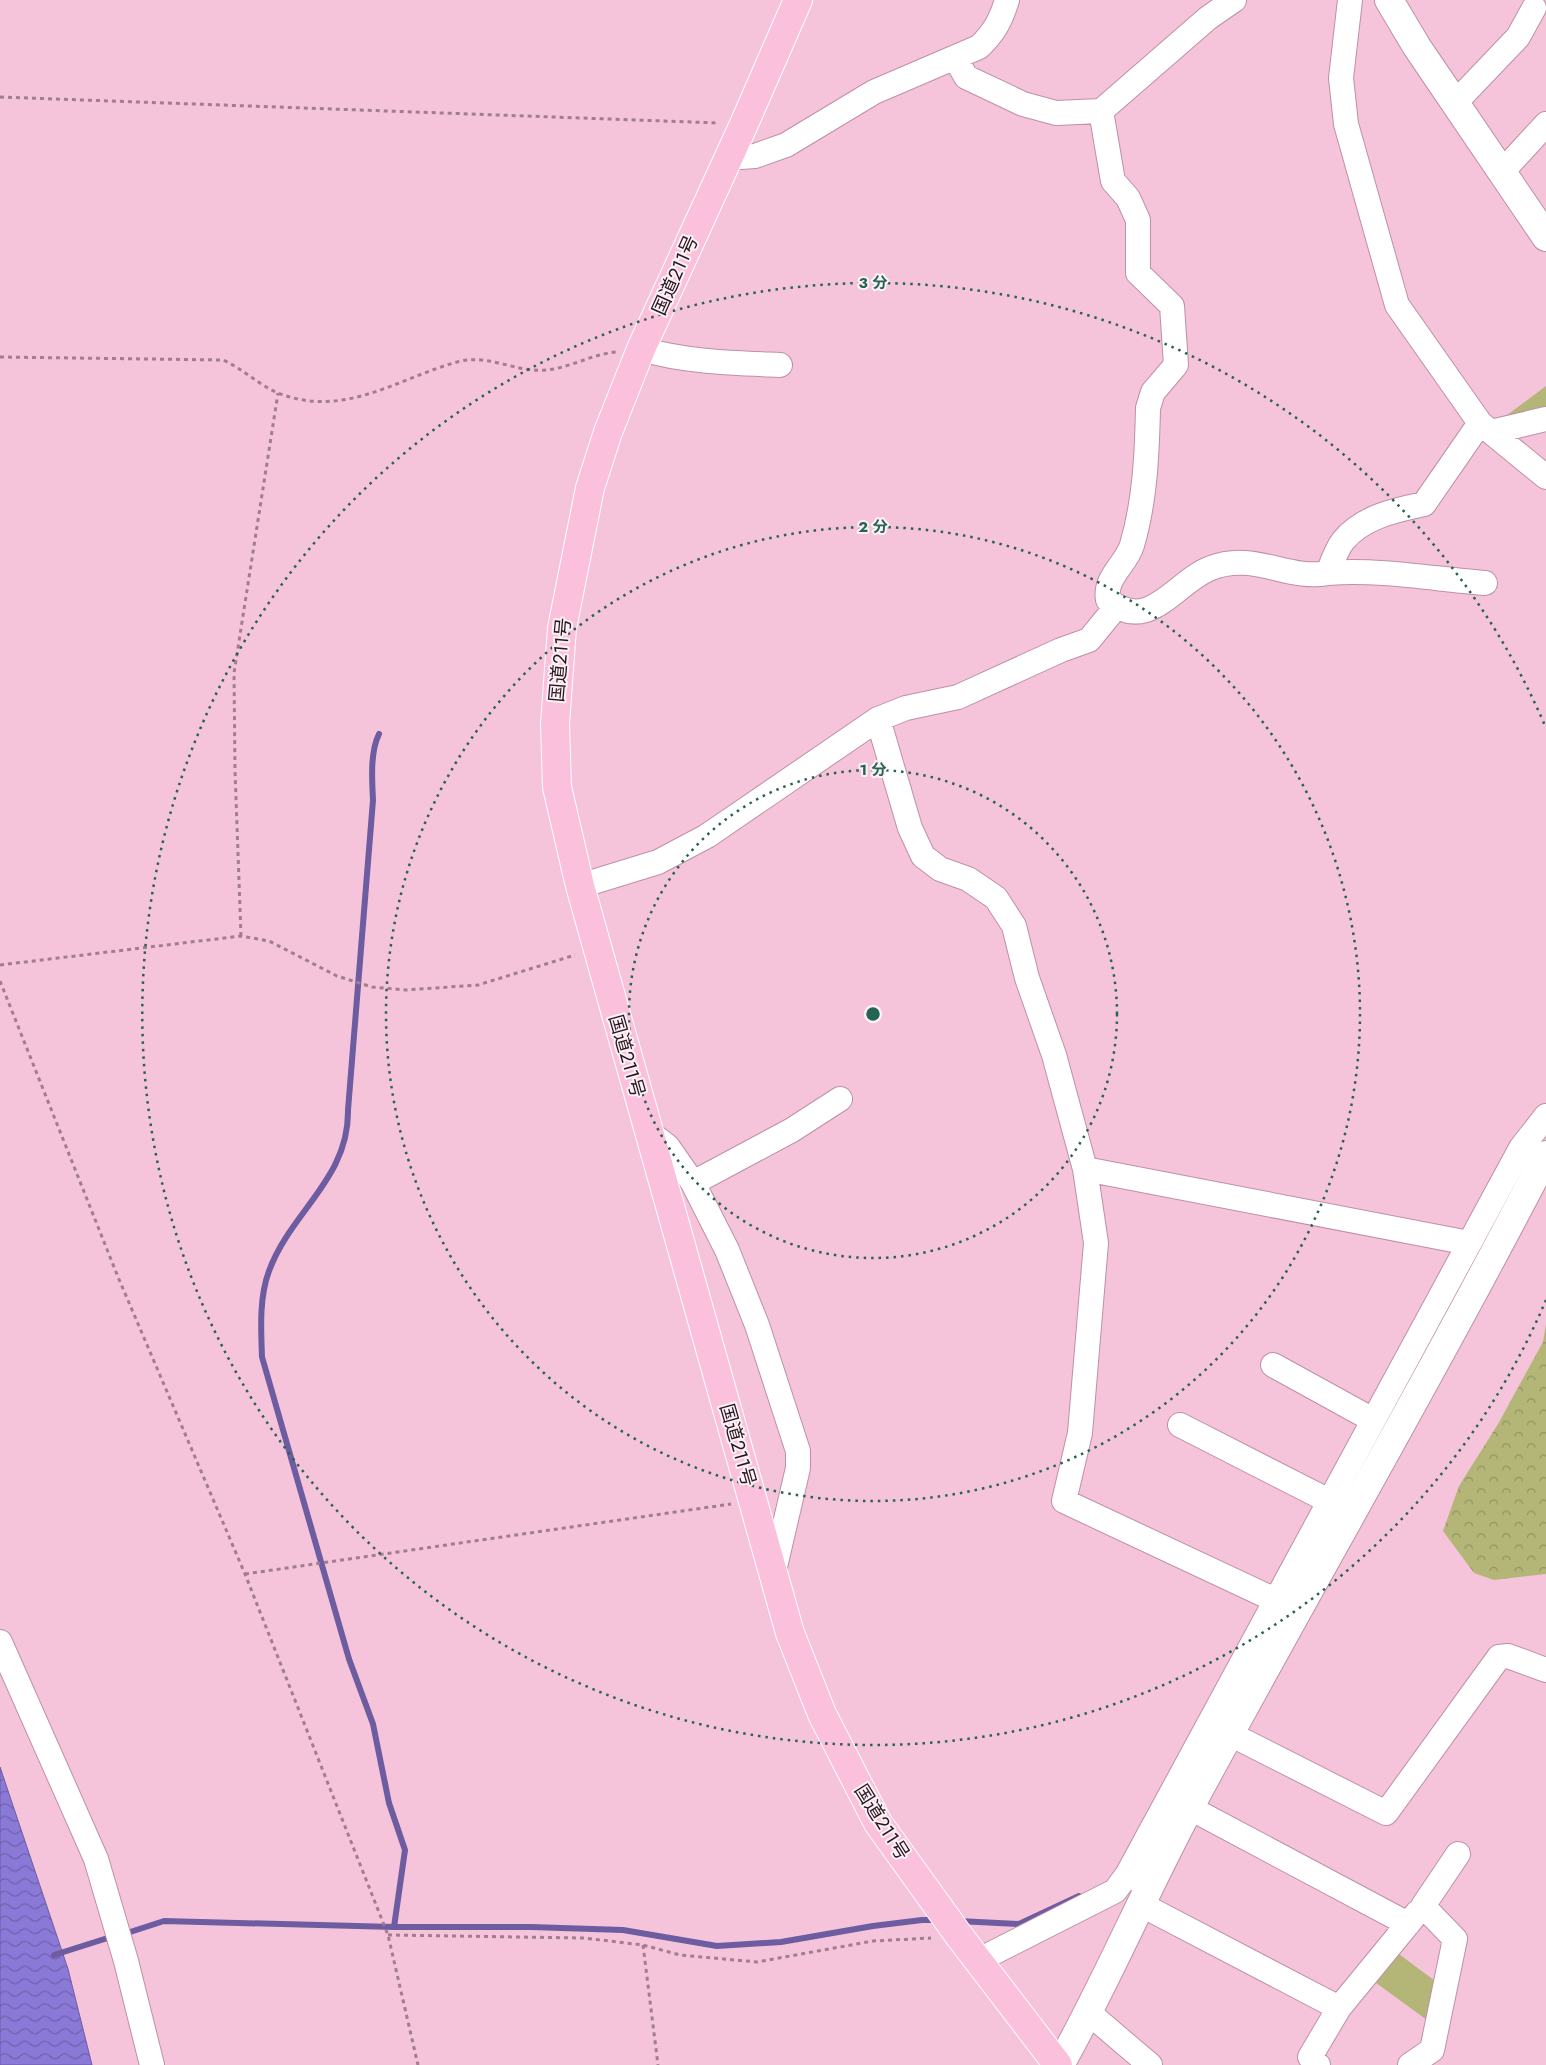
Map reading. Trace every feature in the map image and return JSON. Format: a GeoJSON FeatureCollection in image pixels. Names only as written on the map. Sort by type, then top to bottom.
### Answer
{"type":"FeatureCollection","features":[{"type":"Feature","properties":{"kind":"highway","name":"国道211号"},"geometry":{"type":"LineString","coordinates":[[798,0],[744,124],[641,349],[608,432],[590,488],[562,628],[554,724],[558,787],[580,886],[597,948],[790,1633],[822,1714],[878,1823],[960,1937],[1059,2065]]}},
{"type":"Feature","properties":{"kind":"street"},"geometry":{"type":"LineString","coordinates":[[727,158],[755,156],[786,145],[874,92],[956,59],[979,47],[992,36],[1002,19],[1007,0]]}},
{"type":"Feature","properties":{"kind":"street"},"geometry":{"type":"LineString","coordinates":[[956,59],[966,77],[1023,104],[1056,113],[1101,111],[1208,18],[1234,0]]}},
{"type":"Feature","properties":{"kind":"street"},"geometry":{"type":"LineString","coordinates":[[1350,0],[1341,78],[1346,124],[1396,305],[1486,427],[1546,477]]}},
{"type":"Feature","properties":{"kind":"street"},"geometry":{"type":"LineString","coordinates":[[1388,0],[1399,21],[1546,237]]}},
{"type":"Feature","properties":{"kind":"street"},"geometry":{"type":"LineString","coordinates":[[1455,104],[1518,37],[1534,8]]}},
{"type":"Feature","properties":{"kind":"street"},"geometry":{"type":"LineString","coordinates":[[1101,111],[1112,181],[1128,198],[1138,220],[1138,273],[1172,306],[1176,365],[1153,392],[1148,408],[1141,508],[1131,548],[1106,590],[1108,600],[1116,606],[1139,612],[1168,600],[1189,581],[1208,568],[1230,561],[1251,563],[1316,576],[1344,572],[1485,584]]}},
{"type":"Feature","properties":{"kind":"street"},"geometry":{"type":"LineString","coordinates":[[1502,172],[1546,124]]}},
{"type":"Feature","properties":{"kind":"street"},"geometry":{"type":"LineString","coordinates":[[641,349],[659,354],[715,362],[780,365]]}},
{"type":"Feature","properties":{"kind":"street"},"geometry":{"type":"LineString","coordinates":[[1328,573],[1344,540],[1372,518],[1424,504],[1486,427],[1546,419]]}},
{"type":"Feature","properties":{"kind":"street"},"geometry":{"type":"LineString","coordinates":[[580,886],[658,862],[706,836],[878,719],[906,708],[958,697],[1061,650],[1089,640],[1116,606]]}},
{"type":"Feature","properties":{"kind":"street"},"geometry":{"type":"LineString","coordinates":[[878,719],[910,828],[923,856],[940,869],[968,879],[996,898],[1014,926],[1027,978],[1054,1055],[1086,1169],[1096,1243],[1080,1433],[1064,1501],[1275,1600]]}},
{"type":"Feature","properties":{"kind":"street"},"geometry":{"type":"LineString","coordinates":[[693,1183],[792,1130],[840,1099]]}},
{"type":"Feature","properties":{"kind":"street"},"geometry":{"type":"LineString","coordinates":[[1059,2065],[1089,2013],[1139,1888],[1275,1600],[1521,1148],[1546,1116]]}},
{"type":"Feature","properties":{"kind":"street"},"geometry":{"type":"LineString","coordinates":[[649,1132],[668,1147],[693,1183],[727,1250],[757,1325],[798,1451],[798,1468],[774,1571]]}},
{"type":"Feature","properties":{"kind":"street"},"geometry":{"type":"LineString","coordinates":[[1139,1888],[1190,1808],[1408,1415],[1546,1155]]}},
{"type":"Feature","properties":{"kind":"street"},"geometry":{"type":"LineString","coordinates":[[1086,1169],[1469,1243]]}},
{"type":"Feature","properties":{"kind":"street"},"geometry":{"type":"LineString","coordinates":[[1273,1365],[1373,1420]]}},
{"type":"Feature","properties":{"kind":"street"},"geometry":{"type":"LineString","coordinates":[[1180,1425],[1329,1501]]}},
{"type":"Feature","properties":{"kind":"street"},"geometry":{"type":"LineString","coordinates":[[0,1642],[96,1859],[126,1961],[152,2065]]}},
{"type":"Feature","properties":{"kind":"street"},"geometry":{"type":"LineString","coordinates":[[1230,1734],[1386,1813],[1499,1657],[1508,1656],[1546,1670]]}},
{"type":"Feature","properties":{"kind":"street"},"geometry":{"type":"LineString","coordinates":[[1190,1808],[1408,1924]]}},
{"type":"Feature","properties":{"kind":"street"},"geometry":{"type":"LineString","coordinates":[[1318,2065],[1310,2057],[1339,2008],[1423,1906],[1458,1854]]}},
{"type":"Feature","properties":{"kind":"street"},"geometry":{"type":"LineString","coordinates":[[979,1960],[1115,1891],[1139,1888],[1339,2008]]}},
{"type":"Feature","properties":{"kind":"street"},"geometry":{"type":"LineString","coordinates":[[1410,2065],[1432,2050],[1455,1939],[1423,1906]]}},
{"type":"Feature","properties":{"kind":"street"},"geometry":{"type":"LineString","coordinates":[[1089,2013],[1150,2065]]}},
{"type":"Feature","properties":{"kind":"path"},"geometry":{"type":"LineString","coordinates":[[0,97],[744,124]]}},
{"type":"Feature","properties":{"kind":"path"},"geometry":{"type":"LineString","coordinates":[[0,357],[223,360],[241,368],[278,393],[318,402],[344,401],[366,395],[457,362],[475,359],[497,361],[526,369],[545,370],[611,352],[641,349]]}},
{"type":"Feature","properties":{"kind":"path"},"geometry":{"type":"LineString","coordinates":[[241,936],[235,771],[234,673],[278,393]]}},
{"type":"Feature","properties":{"kind":"path"},"geometry":{"type":"LineString","coordinates":[[0,965],[241,936],[269,941],[337,976],[372,987],[406,990],[478,985],[597,948]]}},
{"type":"Feature","properties":{"kind":"path"},"geometry":{"type":"LineString","coordinates":[[0,981],[118,1277],[245,1574],[388,1934],[418,2065]]}},
{"type":"Feature","properties":{"kind":"path"},"geometry":{"type":"LineString","coordinates":[[245,1574],[754,1500]]}},
{"type":"Feature","properties":{"kind":"path"},"geometry":{"type":"LineString","coordinates":[[388,1934],[584,1938],[643,1945],[680,1955],[757,1962],[873,1941],[960,1937]]}},
{"type":"Feature","properties":{"kind":"path"},"geometry":{"type":"LineString","coordinates":[[643,1945],[658,2065]]}},
{"type":"Feature","properties":{"kind":"green space"},"geometry":{"type":"Polygon","coordinates":[[[1546,386],[1546,413],[1499,421],[1546,386]]]}},
{"type":"Feature","properties":{"kind":"green space"},"geometry":{"type":"Polygon","coordinates":[[[1546,1324],[1546,1574],[1494,1580],[1474,1573],[1443,1531],[1459,1486],[1498,1424],[1543,1342],[1546,1324]]]}},
{"type":"Feature","properties":{"kind":"green space"},"geometry":{"type":"Polygon","coordinates":[[[1395,1951],[1439,1984],[1431,2023],[1372,1980],[1395,1951]]]}},
{"type":"Feature","properties":{"kind":"water"},"geometry":{"type":"Polygon","coordinates":[[[0,1767],[68,1969],[92,2065],[0,2065],[0,1767]]]}},
{"type":"Feature","properties":{"kind":"waterway"},"geometry":{"type":"LineString","coordinates":[[379,734],[373,758],[373,800],[346,1134],[339,1156],[329,1175],[291,1230],[269,1271],[262,1303],[261,1336],[262,1357],[349,1659],[373,1724],[389,1803],[405,1850],[394,1927]]}},
{"type":"Feature","properties":{"kind":"waterway"},"geometry":{"type":"LineString","coordinates":[[958,1921],[1019,1924],[1079,1896]]}},
{"type":"Feature","properties":{"kind":"waterway"},"geometry":{"type":"LineString","coordinates":[[124,1934],[164,1921],[394,1927],[531,1927],[623,1930],[717,1946],[781,1942],[873,1926],[938,1920]]}},
{"type":"Feature","properties":{"kind":"waterway"},"geometry":{"type":"LineString","coordinates":[[54,1955],[114,1936]]}}]}
